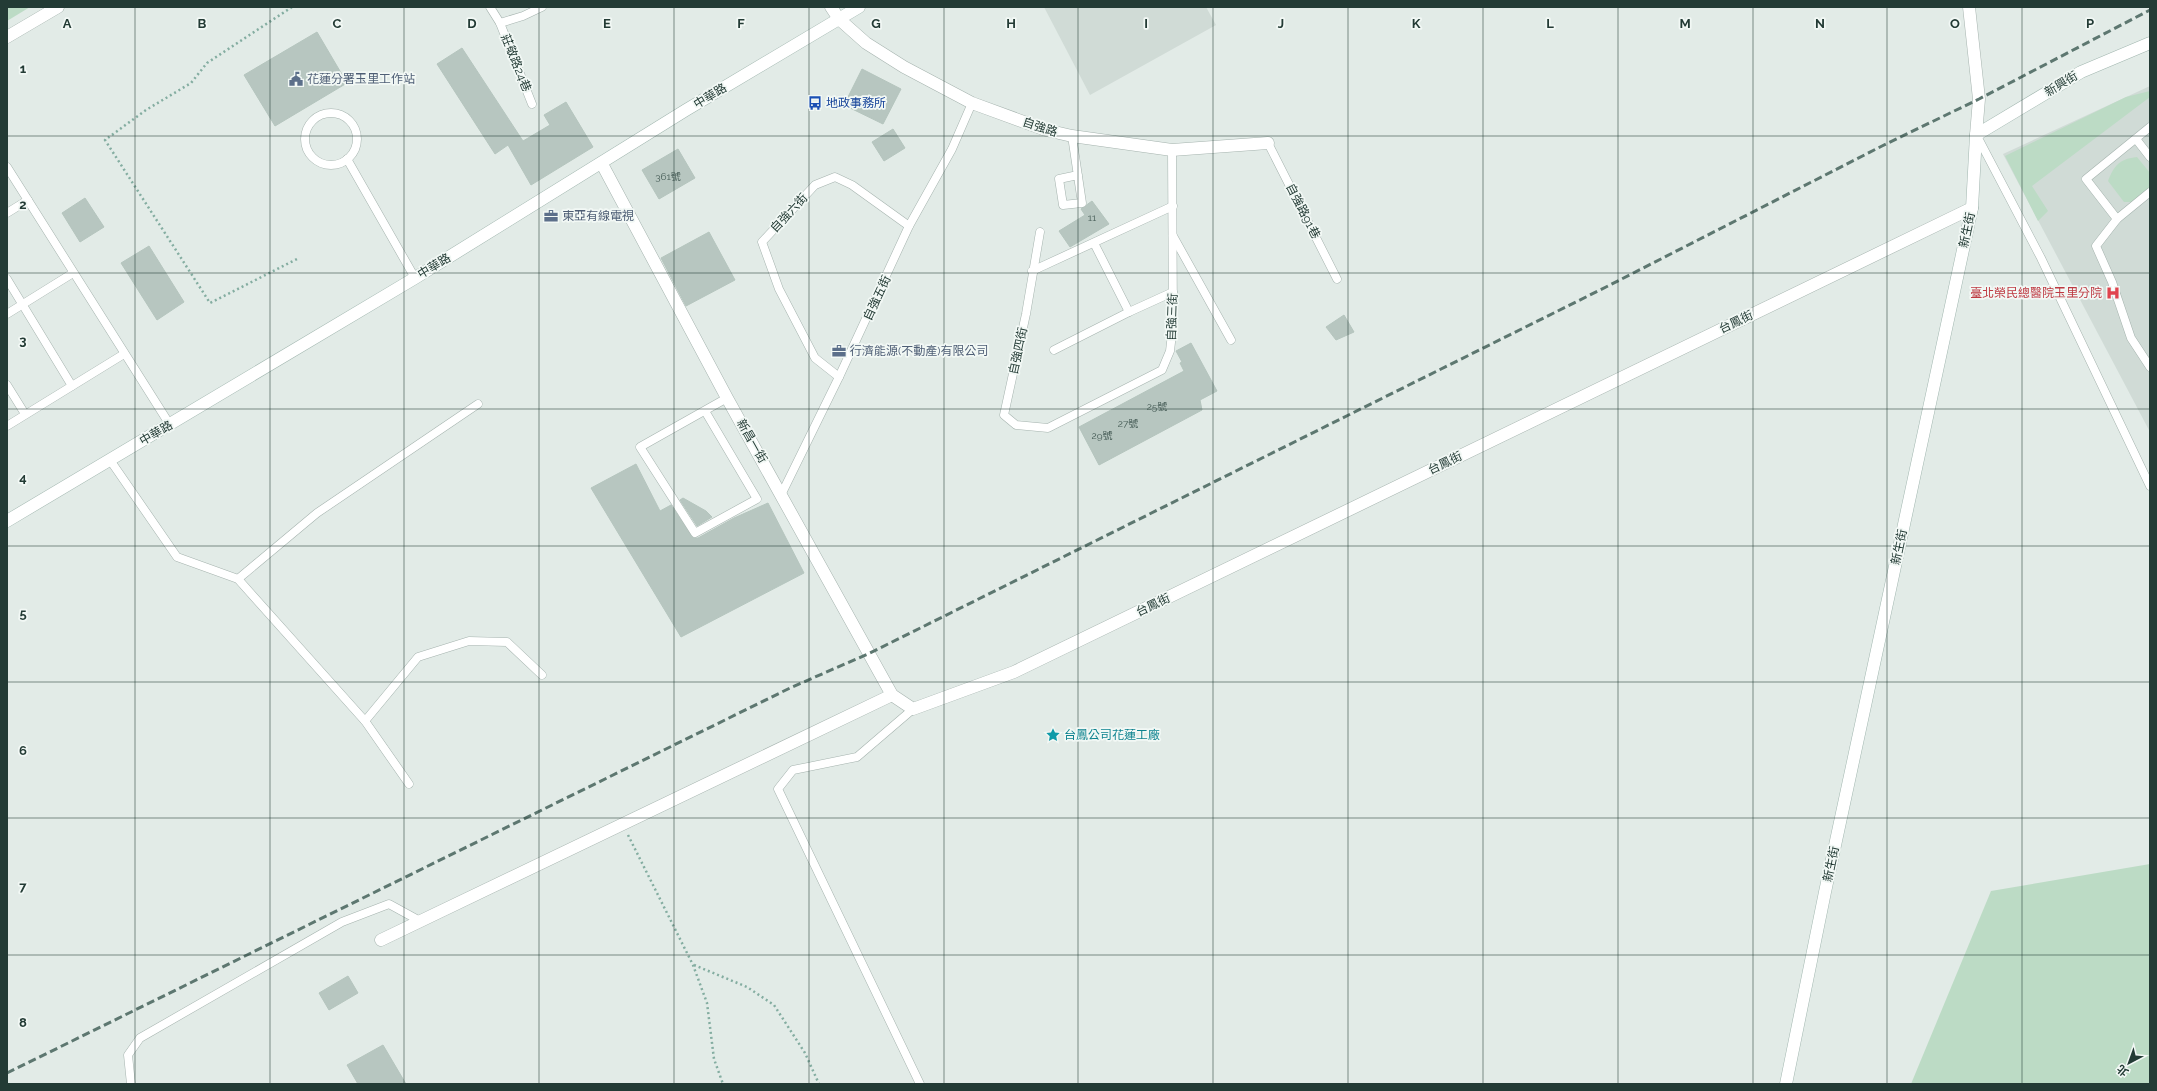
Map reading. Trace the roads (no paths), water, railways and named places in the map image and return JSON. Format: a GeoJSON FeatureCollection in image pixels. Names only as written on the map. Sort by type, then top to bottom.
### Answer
{"type":"FeatureCollection","features":[{"type":"Feature","properties":{"kind":"street"},"geometry":{"type":"LineString","coordinates":[[7,37],[58,7]]}},
{"type":"Feature","properties":{"kind":"street","name":"自強路"},"geometry":{"type":"LineString","coordinates":[[831,7],[839,19],[866,43],[904,67],[972,103],[1046,130],[1072,136],[1172,150],[1268,143]]}},
{"type":"Feature","properties":{"kind":"street","name":"中華路"},"geometry":{"type":"LineString","coordinates":[[7,521],[415,278],[602,164],[686,110],[859,7]]}},
{"type":"Feature","properties":{"kind":"street","name":"新生街"},"geometry":{"type":"LineString","coordinates":[[1786,1084],[1825,892],[1972,208],[1978,99],[1969,7]]}},
{"type":"Feature","properties":{"kind":"street","name":"新興街"},"geometry":{"type":"LineString","coordinates":[[1976,135],[2081,72],[2150,42]]}},
{"type":"Feature","properties":{"kind":"street","name":"新昌一街"},"geometry":{"type":"LineString","coordinates":[[602,164],[727,398],[782,494],[892,695],[913,709]]}},
{"type":"Feature","properties":{"kind":"street","name":"台鳳街"},"geometry":{"type":"LineString","coordinates":[[913,709],[1021,669],[1972,208]]}},
{"type":"Feature","properties":{"kind":"street"},"geometry":{"type":"LineString","coordinates":[[381,940],[892,695]]}},
{"type":"Feature","properties":{"kind":"lane","name":"莊敬路24巷"},"geometry":{"type":"LineString","coordinates":[[490,7],[500,23],[532,104]]}},
{"type":"Feature","properties":{"kind":"lane","name":"莊敬路24巷"},"geometry":{"type":"LineString","coordinates":[[500,23],[523,16],[542,7]]}},
{"type":"Feature","properties":{"kind":"lane","name":"自強五街"},"geometry":{"type":"LineString","coordinates":[[782,494],[910,226],[952,149],[972,103]]}},
{"type":"Feature","properties":{"kind":"lane"},"geometry":{"type":"LineString","coordinates":[[328,112],[337,113],[350,120],[355,128],[357,140],[353,153],[347,159],[331,165],[317,161],[310,155],[306,147],[306,129],[319,115],[328,112]]}},
{"type":"Feature","properties":{"kind":"lane"},"geometry":{"type":"LineString","coordinates":[[2117,219],[2086,179],[2150,127]]}},
{"type":"Feature","properties":{"kind":"lane"},"geometry":{"type":"LineString","coordinates":[[1976,135],[2041,258],[2150,486]]}},
{"type":"Feature","properties":{"kind":"lane"},"geometry":{"type":"LineString","coordinates":[[1072,136],[1078,175]]}},
{"type":"Feature","properties":{"kind":"lane"},"geometry":{"type":"LineString","coordinates":[[2136,139],[2150,156]]}},
{"type":"Feature","properties":{"kind":"lane","name":"自強路91巷"},"geometry":{"type":"LineString","coordinates":[[1268,143],[1337,279]]}},
{"type":"Feature","properties":{"kind":"lane","name":"自強三街"},"geometry":{"type":"LineString","coordinates":[[1016,425],[1048,428],[1162,370],[1170,350],[1173,325],[1172,150]]}},
{"type":"Feature","properties":{"kind":"lane"},"geometry":{"type":"LineString","coordinates":[[347,159],[415,278]]}},
{"type":"Feature","properties":{"kind":"lane"},"geometry":{"type":"LineString","coordinates":[[7,166],[170,425]]}},
{"type":"Feature","properties":{"kind":"lane","name":"自強六街"},"geometry":{"type":"LineString","coordinates":[[839,377],[815,358],[780,289],[762,242],[815,185],[835,177],[852,185],[910,226]]}},
{"type":"Feature","properties":{"kind":"lane"},"geometry":{"type":"LineString","coordinates":[[2150,192],[2117,219],[2096,246],[2112,282],[2131,338],[2150,367]]}},
{"type":"Feature","properties":{"kind":"lane"},"geometry":{"type":"LineString","coordinates":[[7,212],[28,200]]}},
{"type":"Feature","properties":{"kind":"lane"},"geometry":{"type":"LineString","coordinates":[[1032,271],[1173,206]]}},
{"type":"Feature","properties":{"kind":"lane","name":"自強四街"},"geometry":{"type":"LineString","coordinates":[[1016,425],[1004,415],[1026,314],[1032,271],[1040,232]]}},
{"type":"Feature","properties":{"kind":"lane"},"geometry":{"type":"LineString","coordinates":[[1173,236],[1231,340]]}},
{"type":"Feature","properties":{"kind":"lane"},"geometry":{"type":"LineString","coordinates":[[1094,243],[1129,312]]}},
{"type":"Feature","properties":{"kind":"lane"},"geometry":{"type":"LineString","coordinates":[[7,314],[73,273]]}},
{"type":"Feature","properties":{"kind":"lane"},"geometry":{"type":"LineString","coordinates":[[7,279],[72,386]]}},
{"type":"Feature","properties":{"kind":"lane"},"geometry":{"type":"LineString","coordinates":[[1054,350],[1129,312],[1173,292]]}},
{"type":"Feature","properties":{"kind":"lane"},"geometry":{"type":"LineString","coordinates":[[7,426],[124,354]]}},
{"type":"Feature","properties":{"kind":"lane"},"geometry":{"type":"LineString","coordinates":[[7,385],[25,414]]}},
{"type":"Feature","properties":{"kind":"lane"},"geometry":{"type":"LineString","coordinates":[[705,411],[757,499],[695,533],[640,447],[727,398]]}},
{"type":"Feature","properties":{"kind":"lane"},"geometry":{"type":"LineString","coordinates":[[238,579],[317,513],[478,404]]}},
{"type":"Feature","properties":{"kind":"lane"},"geometry":{"type":"LineString","coordinates":[[110,460],[177,557],[238,579],[365,721],[409,784]]}},
{"type":"Feature","properties":{"kind":"lane"},"geometry":{"type":"LineString","coordinates":[[365,721],[418,657],[469,641],[508,642],[542,675]]}},
{"type":"Feature","properties":{"kind":"lane"},"geometry":{"type":"LineString","coordinates":[[913,709],[857,757],[793,770],[778,789],[920,1084]]}},
{"type":"Feature","properties":{"kind":"lane"},"geometry":{"type":"LineString","coordinates":[[131,1084],[128,1055],[140,1038],[342,922],[389,904],[420,921]]}},
{"type":"Feature","properties":{"kind":"railway"},"geometry":{"type":"LineString","coordinates":[[7,1073],[790,688],[870,653],[1606,287],[1882,146],[1979,99],[2150,10]]}},
{"type":"Feature","properties":{"kind":"place","name":"花蓮分署玉里工作站"},"geometry":{"type":"Point","coordinates":[296,79]}},
{"type":"Feature","properties":{"kind":"place","name":"地政事務所"},"geometry":{"type":"Point","coordinates":[815,103]}},
{"type":"Feature","properties":{"kind":"place","name":"東亞有線電視"},"geometry":{"type":"Point","coordinates":[551,216]}},
{"type":"Feature","properties":{"kind":"place","name":"臺北榮民總醫院玉里分院"},"geometry":{"type":"Point","coordinates":[2113,293]}},
{"type":"Feature","properties":{"kind":"place","name":"行濟能源(不動產)有限公司"},"geometry":{"type":"Point","coordinates":[839,351]}},
{"type":"Feature","properties":{"kind":"place","name":"台鳳公司花蓮工廠"},"geometry":{"type":"Point","coordinates":[1053,735]}}]}
